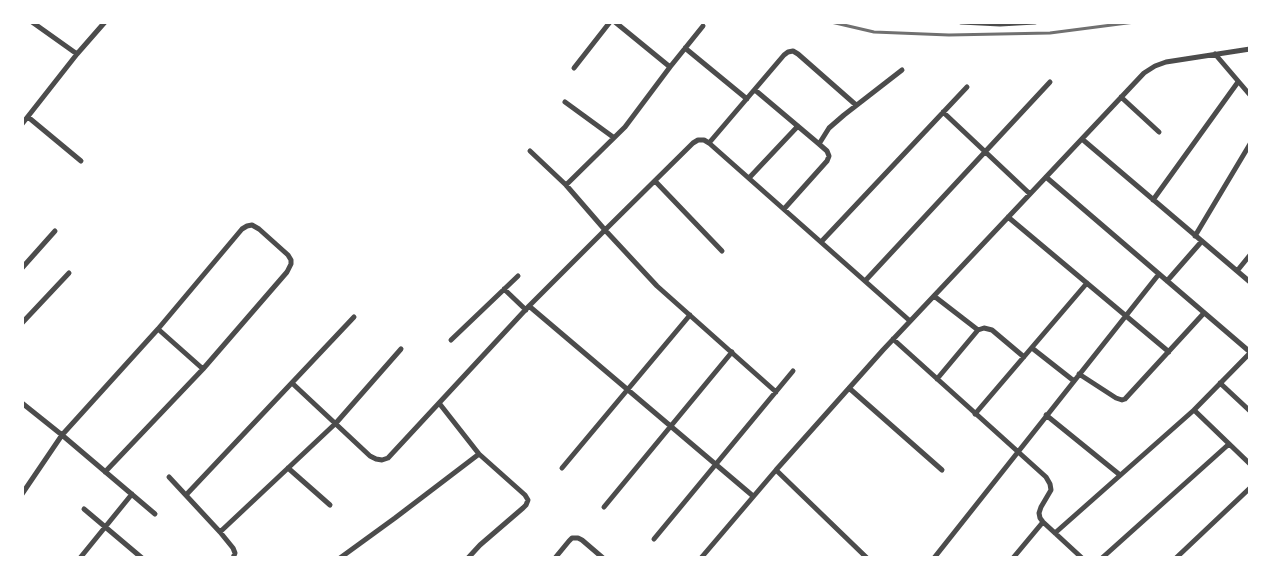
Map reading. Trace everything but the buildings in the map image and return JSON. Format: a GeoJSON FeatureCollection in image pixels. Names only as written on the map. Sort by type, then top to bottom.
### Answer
{"type":"FeatureCollection","features":[{"type":"Feature","properties":{"kind":"street"},"geometry":{"type":"LineString","coordinates":[[32,22],[77,54]]}},
{"type":"Feature","properties":{"kind":"street"},"geometry":{"type":"LineString","coordinates":[[22,124],[77,54],[105,22]]}},
{"type":"Feature","properties":{"kind":"street"},"geometry":{"type":"LineString","coordinates":[[574,68],[610,22]]}},
{"type":"Feature","properties":{"kind":"street"},"geometry":{"type":"LineString","coordinates":[[615,22],[670,67]]}},
{"type":"Feature","properties":{"kind":"street"},"geometry":{"type":"LineString","coordinates":[[961,22],[1000,24],[1035,22]]}},
{"type":"Feature","properties":{"kind":"street"},"geometry":{"type":"LineString","coordinates":[[566,185],[625,127],[703,26]]}},
{"type":"Feature","properties":{"kind":"street"},"geometry":{"type":"LineString","coordinates":[[685,48],[747,99]]}},
{"type":"Feature","properties":{"kind":"street"},"geometry":{"type":"LineString","coordinates":[[701,558],[753,496],[910,321],[1144,73],[1166,62],[1250,49]]}},
{"type":"Feature","properties":{"kind":"street"},"geometry":{"type":"LineString","coordinates":[[709,142],[788,52],[798,54],[856,106]]}},
{"type":"Feature","properties":{"kind":"street"},"geometry":{"type":"LineString","coordinates":[[1215,54],[1250,95]]}},
{"type":"Feature","properties":{"kind":"street"},"geometry":{"type":"LineString","coordinates":[[819,144],[829,128],[902,70]]}},
{"type":"Feature","properties":{"kind":"street"},"geometry":{"type":"LineString","coordinates":[[864,281],[1050,82]]}},
{"type":"Feature","properties":{"kind":"street"},"geometry":{"type":"LineString","coordinates":[[1153,200],[1238,82]]}},
{"type":"Feature","properties":{"kind":"street"},"geometry":{"type":"LineString","coordinates":[[821,242],[966,86]]}},
{"type":"Feature","properties":{"kind":"street"},"geometry":{"type":"LineString","coordinates":[[755,90],[827,151],[827,161],[784,209]]}},
{"type":"Feature","properties":{"kind":"street"},"geometry":{"type":"LineString","coordinates":[[1121,97],[1159,132]]}},
{"type":"Feature","properties":{"kind":"street"},"geometry":{"type":"LineString","coordinates":[[565,102],[613,137]]}},
{"type":"Feature","properties":{"kind":"street"},"geometry":{"type":"LineString","coordinates":[[943,112],[1030,194]]}},
{"type":"Feature","properties":{"kind":"street"},"geometry":{"type":"LineString","coordinates":[[28,117],[81,161]]}},
{"type":"Feature","properties":{"kind":"street"},"geometry":{"type":"LineString","coordinates":[[749,178],[798,126]]}},
{"type":"Feature","properties":{"kind":"street"},"geometry":{"type":"LineString","coordinates":[[1082,138],[1250,282]]}},
{"type":"Feature","properties":{"kind":"street"},"geometry":{"type":"LineString","coordinates":[[292,383],[370,456],[382,460],[388,458],[527,308],[698,140],[709,142],[910,321]]}},
{"type":"Feature","properties":{"kind":"street"},"geometry":{"type":"LineString","coordinates":[[1195,236],[1250,144]]}},
{"type":"Feature","properties":{"kind":"street"},"geometry":{"type":"LineString","coordinates":[[530,151],[566,185],[657,286],[776,392]]}},
{"type":"Feature","properties":{"kind":"street"},"geometry":{"type":"LineString","coordinates":[[1046,177],[1250,352],[1194,410],[1055,533]]}},
{"type":"Feature","properties":{"kind":"street"},"geometry":{"type":"LineString","coordinates":[[655,181],[722,251]]}},
{"type":"Feature","properties":{"kind":"street"},"geometry":{"type":"LineString","coordinates":[[1008,217],[1169,352]]}},
{"type":"Feature","properties":{"kind":"street"},"geometry":{"type":"LineString","coordinates":[[22,494],[62,435],[158,328],[242,229],[252,225],[259,229],[288,255],[291,264],[287,272],[203,369],[105,472]]}},
{"type":"Feature","properties":{"kind":"street"},"geometry":{"type":"LineString","coordinates":[[22,268],[56,232]]}},
{"type":"Feature","properties":{"kind":"street"},"geometry":{"type":"LineString","coordinates":[[1167,281],[1202,241]]}},
{"type":"Feature","properties":{"kind":"street"},"geometry":{"type":"LineString","coordinates":[[1237,272],[1250,254]]}},
{"type":"Feature","properties":{"kind":"street"},"geometry":{"type":"LineString","coordinates":[[22,323],[69,273]]}},
{"type":"Feature","properties":{"kind":"street"},"geometry":{"type":"LineString","coordinates":[[934,558],[1159,274]]}},
{"type":"Feature","properties":{"kind":"street"},"geometry":{"type":"LineString","coordinates":[[450,340],[518,276]]}},
{"type":"Feature","properties":{"kind":"street"},"geometry":{"type":"LineString","coordinates":[[975,414],[1087,284]]}},
{"type":"Feature","properties":{"kind":"street"},"geometry":{"type":"LineString","coordinates":[[504,289],[628,390],[753,496]]}},
{"type":"Feature","properties":{"kind":"street"},"geometry":{"type":"LineString","coordinates":[[934,296],[978,330]]}},
{"type":"Feature","properties":{"kind":"street"},"geometry":{"type":"LineString","coordinates":[[1079,374],[1116,398],[1125,399],[1204,313]]}},
{"type":"Feature","properties":{"kind":"street"},"geometry":{"type":"LineString","coordinates":[[562,468],[690,315]]}},
{"type":"Feature","properties":{"kind":"street"},"geometry":{"type":"LineString","coordinates":[[186,495],[354,317]]}},
{"type":"Feature","properties":{"kind":"street"},"geometry":{"type":"LineString","coordinates":[[158,328],[203,369]]}},
{"type":"Feature","properties":{"kind":"street"},"geometry":{"type":"LineString","coordinates":[[937,379],[978,330],[984,328],[992,330],[1024,357]]}},
{"type":"Feature","properties":{"kind":"street"},"geometry":{"type":"LineString","coordinates":[[893,340],[1046,477],[1051,490],[1039,513],[1043,522],[1082,558]]}},
{"type":"Feature","properties":{"kind":"street"},"geometry":{"type":"LineString","coordinates":[[1032,348],[1074,380]]}},
{"type":"Feature","properties":{"kind":"street"},"geometry":{"type":"LineString","coordinates":[[220,532],[336,423],[401,349]]}},
{"type":"Feature","properties":{"kind":"street"},"geometry":{"type":"LineString","coordinates":[[604,507],[732,352]]}},
{"type":"Feature","properties":{"kind":"street"},"geometry":{"type":"LineString","coordinates":[[654,539],[793,371]]}},
{"type":"Feature","properties":{"kind":"street"},"geometry":{"type":"LineString","coordinates":[[1220,383],[1250,411]]}},
{"type":"Feature","properties":{"kind":"street"},"geometry":{"type":"LineString","coordinates":[[849,388],[942,470]]}},
{"type":"Feature","properties":{"kind":"street"},"geometry":{"type":"LineString","coordinates":[[22,403],[156,514]]}},
{"type":"Feature","properties":{"kind":"street"},"geometry":{"type":"LineString","coordinates":[[439,403],[478,454],[525,495],[528,500],[523,508],[493,533],[468,558]]}},
{"type":"Feature","properties":{"kind":"street"},"geometry":{"type":"LineString","coordinates":[[1194,410],[1250,464]]}},
{"type":"Feature","properties":{"kind":"street"},"geometry":{"type":"LineString","coordinates":[[1046,415],[1120,475]]}},
{"type":"Feature","properties":{"kind":"street"},"geometry":{"type":"LineString","coordinates":[[1102,558],[1229,444]]}},
{"type":"Feature","properties":{"kind":"street"},"geometry":{"type":"LineString","coordinates":[[340,558],[478,454]]}},
{"type":"Feature","properties":{"kind":"street"},"geometry":{"type":"LineString","coordinates":[[288,468],[330,505]]}},
{"type":"Feature","properties":{"kind":"street"},"geometry":{"type":"LineString","coordinates":[[776,470],[867,558]]}},
{"type":"Feature","properties":{"kind":"street"},"geometry":{"type":"LineString","coordinates":[[168,477],[233,548],[235,553],[233,558]]}},
{"type":"Feature","properties":{"kind":"street"},"geometry":{"type":"LineString","coordinates":[[1176,558],[1250,488]]}},
{"type":"Feature","properties":{"kind":"street"},"geometry":{"type":"LineString","coordinates":[[80,558],[132,494]]}},
{"type":"Feature","properties":{"kind":"street"},"geometry":{"type":"LineString","coordinates":[[84,509],[142,558]]}},
{"type":"Feature","properties":{"kind":"street"},"geometry":{"type":"LineString","coordinates":[[1013,558],[1043,522]]}},
{"type":"Feature","properties":{"kind":"street"},"geometry":{"type":"LineString","coordinates":[[555,558],[568,541],[572,538],[578,538],[603,558]]}},
{"type":"Feature","properties":{"kind":"railway"},"geometry":{"type":"LineString","coordinates":[[831,22],[874,32],[949,35],[1050,33],[1135,22]]}}]}
